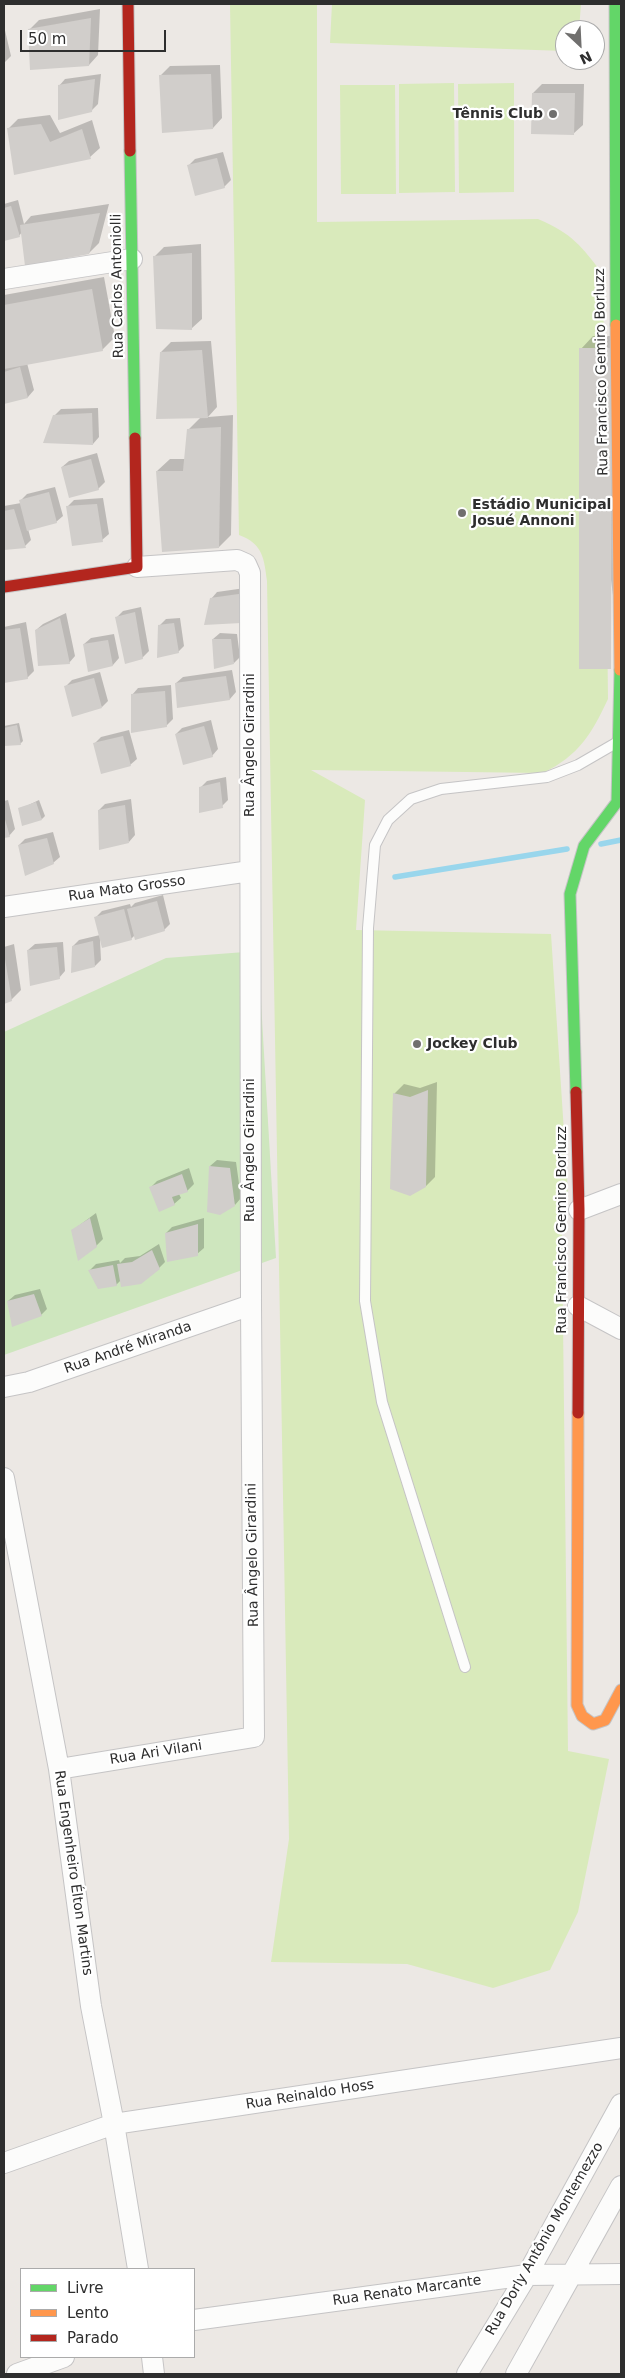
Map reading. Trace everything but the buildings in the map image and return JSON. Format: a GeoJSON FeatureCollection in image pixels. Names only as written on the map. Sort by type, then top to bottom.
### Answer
{"type":"FeatureCollection","features":[{"type":"Feature","properties":{"kind":"street","name":"Rua Carlos Antoniolli"},"geometry":{"type":"LineString","coordinates":[[128,4],[137,567]]}},
{"type":"Feature","properties":{"kind":"street","name":"Rua Francisco Gemiro Borluzz"},"geometry":{"type":"LineString","coordinates":[[615,4],[615,250],[620,574],[620,742],[617,802],[584,846],[570,894],[579,1210],[577,1705],[582,1716],[594,1724],[605,1720],[621,1690]]}},
{"type":"Feature","properties":{"kind":"street"},"geometry":{"type":"LineString","coordinates":[[4,279],[132,259]]}},
{"type":"Feature","properties":{"kind":"street","name":"Rua Ângelo Girardini"},"geometry":{"type":"LineString","coordinates":[[137,567],[237,560],[246,564],[250,573],[251,1305],[254,1738]]}},
{"type":"Feature","properties":{"kind":"street"},"geometry":{"type":"LineString","coordinates":[[4,587],[137,567]]}},
{"type":"Feature","properties":{"kind":"street","name":"Rua Mato Grosso"},"geometry":{"type":"LineString","coordinates":[[4,907],[250,871]]}},
{"type":"Feature","properties":{"kind":"street"},"geometry":{"type":"LineString","coordinates":[[579,1210],[621,1194]]}},
{"type":"Feature","properties":{"kind":"street","name":"Rua André Miranda"},"geometry":{"type":"LineString","coordinates":[[4,1387],[29,1382],[251,1305]]}},
{"type":"Feature","properties":{"kind":"street"},"geometry":{"type":"LineString","coordinates":[[578,1306],[621,1329]]}},
{"type":"Feature","properties":{"kind":"street","name":"Rua Engenheiro Élton Martins"},"geometry":{"type":"LineString","coordinates":[[4,1478],[59,1769],[91,2006],[114,2124],[138,2268]]}},
{"type":"Feature","properties":{"kind":"street","name":"Rua Ari Vilani"},"geometry":{"type":"LineString","coordinates":[[59,1769],[254,1738]]}},
{"type":"Feature","properties":{"kind":"street","name":"Rua Reinaldo Hoss"},"geometry":{"type":"LineString","coordinates":[[4,2163],[114,2124],[621,2048]]}},
{"type":"Feature","properties":{"kind":"street","name":"Rua Dorly Antônio Montemezzo"},"geometry":{"type":"LineString","coordinates":[[467,2374],[527,2275],[621,2104]]}},
{"type":"Feature","properties":{"kind":"street"},"geometry":{"type":"LineString","coordinates":[[516,2374],[621,2186]]}},
{"type":"Feature","properties":{"kind":"street","name":"Rua Renato Marcante"},"geometry":{"type":"LineString","coordinates":[[195,2320],[527,2275],[621,2274]]}},
{"type":"Feature","properties":{"kind":"street"},"geometry":{"type":"LineString","coordinates":[[17,2374],[61,2358]]}},
{"type":"Feature","properties":{"kind":"street"},"geometry":{"type":"LineString","coordinates":[[152,2358],[154,2374]]}},
{"type":"Feature","properties":{"kind":"lane"},"geometry":{"type":"LineString","coordinates":[[465,1667],[382,1402],[365,1301],[368,928],[375,845],[388,820],[411,799],[441,789],[547,777],[578,765],[620,742]]}},
{"type":"Feature","properties":{"kind":"green space","name":"Jockey Club"},"geometry":{"type":"Polygon","coordinates":[[[230,4],[317,4],[317,222],[538,219],[568,236],[603,274],[608,699],[596,723],[583,743],[575,751],[543,773],[311,770],[365,800],[356,930],[551,934],[568,1193],[557,1214],[562,1236],[568,1751],[609,1759],[578,1912],[550,1970],[493,1988],[407,1964],[271,1962],[289,1839],[267,581],[265,565],[258,547],[239,535],[230,4]]]}},
{"type":"Feature","properties":{"kind":"green space"},"geometry":{"type":"Polygon","coordinates":[[[332,4],[581,4],[580,20],[555,20],[555,51],[330,43],[332,4]]]}},
{"type":"Feature","properties":{"kind":"green space"},"geometry":{"type":"Polygon","coordinates":[[[454,83],[455,192],[399,193],[399,84],[454,83]]]}},
{"type":"Feature","properties":{"kind":"green space"},"geometry":{"type":"Polygon","coordinates":[[[514,83],[514,192],[459,193],[458,84],[514,83]]]}},
{"type":"Feature","properties":{"kind":"green space"},"geometry":{"type":"Polygon","coordinates":[[[340,85],[395,85],[396,194],[341,194],[340,85]]]}},
{"type":"Feature","properties":{"kind":"green space"},"geometry":{"type":"Polygon","coordinates":[[[258,951],[276,1258],[4,1355],[4,1032],[166,958],[258,951]]]}},
{"type":"Feature","properties":{"kind":"waterway"},"geometry":{"type":"LineString","coordinates":[[601,844],[621,840]]}},
{"type":"Feature","properties":{"kind":"waterway"},"geometry":{"type":"LineString","coordinates":[[395,877],[567,849]]}},
{"type":"Feature","properties":{"kind":"traffic: fast"},"geometry":{"type":"LineString","coordinates":[[615,4],[616,325]]}},
{"type":"Feature","properties":{"kind":"traffic: fast"},"geometry":{"type":"LineString","coordinates":[[130,151],[135,438]]}},
{"type":"Feature","properties":{"kind":"traffic: fast"},"geometry":{"type":"LineString","coordinates":[[576,1092],[570,894],[584,846],[617,802],[620,670]]}},
{"type":"Feature","properties":{"kind":"traffic: slow"},"geometry":{"type":"LineString","coordinates":[[616,325],[620,670]]}},
{"type":"Feature","properties":{"kind":"traffic: slow"},"geometry":{"type":"LineString","coordinates":[[578,1413],[577,1705],[582,1716],[593,1724],[605,1720],[621,1690]]}},
{"type":"Feature","properties":{"kind":"traffic: jam"},"geometry":{"type":"LineString","coordinates":[[128,4],[130,151]]}},
{"type":"Feature","properties":{"kind":"traffic: jam"},"geometry":{"type":"LineString","coordinates":[[4,587],[137,567],[135,438]]}},
{"type":"Feature","properties":{"kind":"traffic: jam"},"geometry":{"type":"LineString","coordinates":[[576,1092],[579,1210],[578,1413]]}},
{"type":"Feature","properties":{"kind":"place","name":"Tênnis Club"},"geometry":{"type":"Point","coordinates":[553,114]}},
{"type":"Feature","properties":{"kind":"place","name":"Estádio Municipal Josué Annoni"},"geometry":{"type":"Point","coordinates":[462,513]}},
{"type":"Feature","properties":{"kind":"place","name":"Jockey Club"},"geometry":{"type":"Point","coordinates":[417,1044]}}]}
